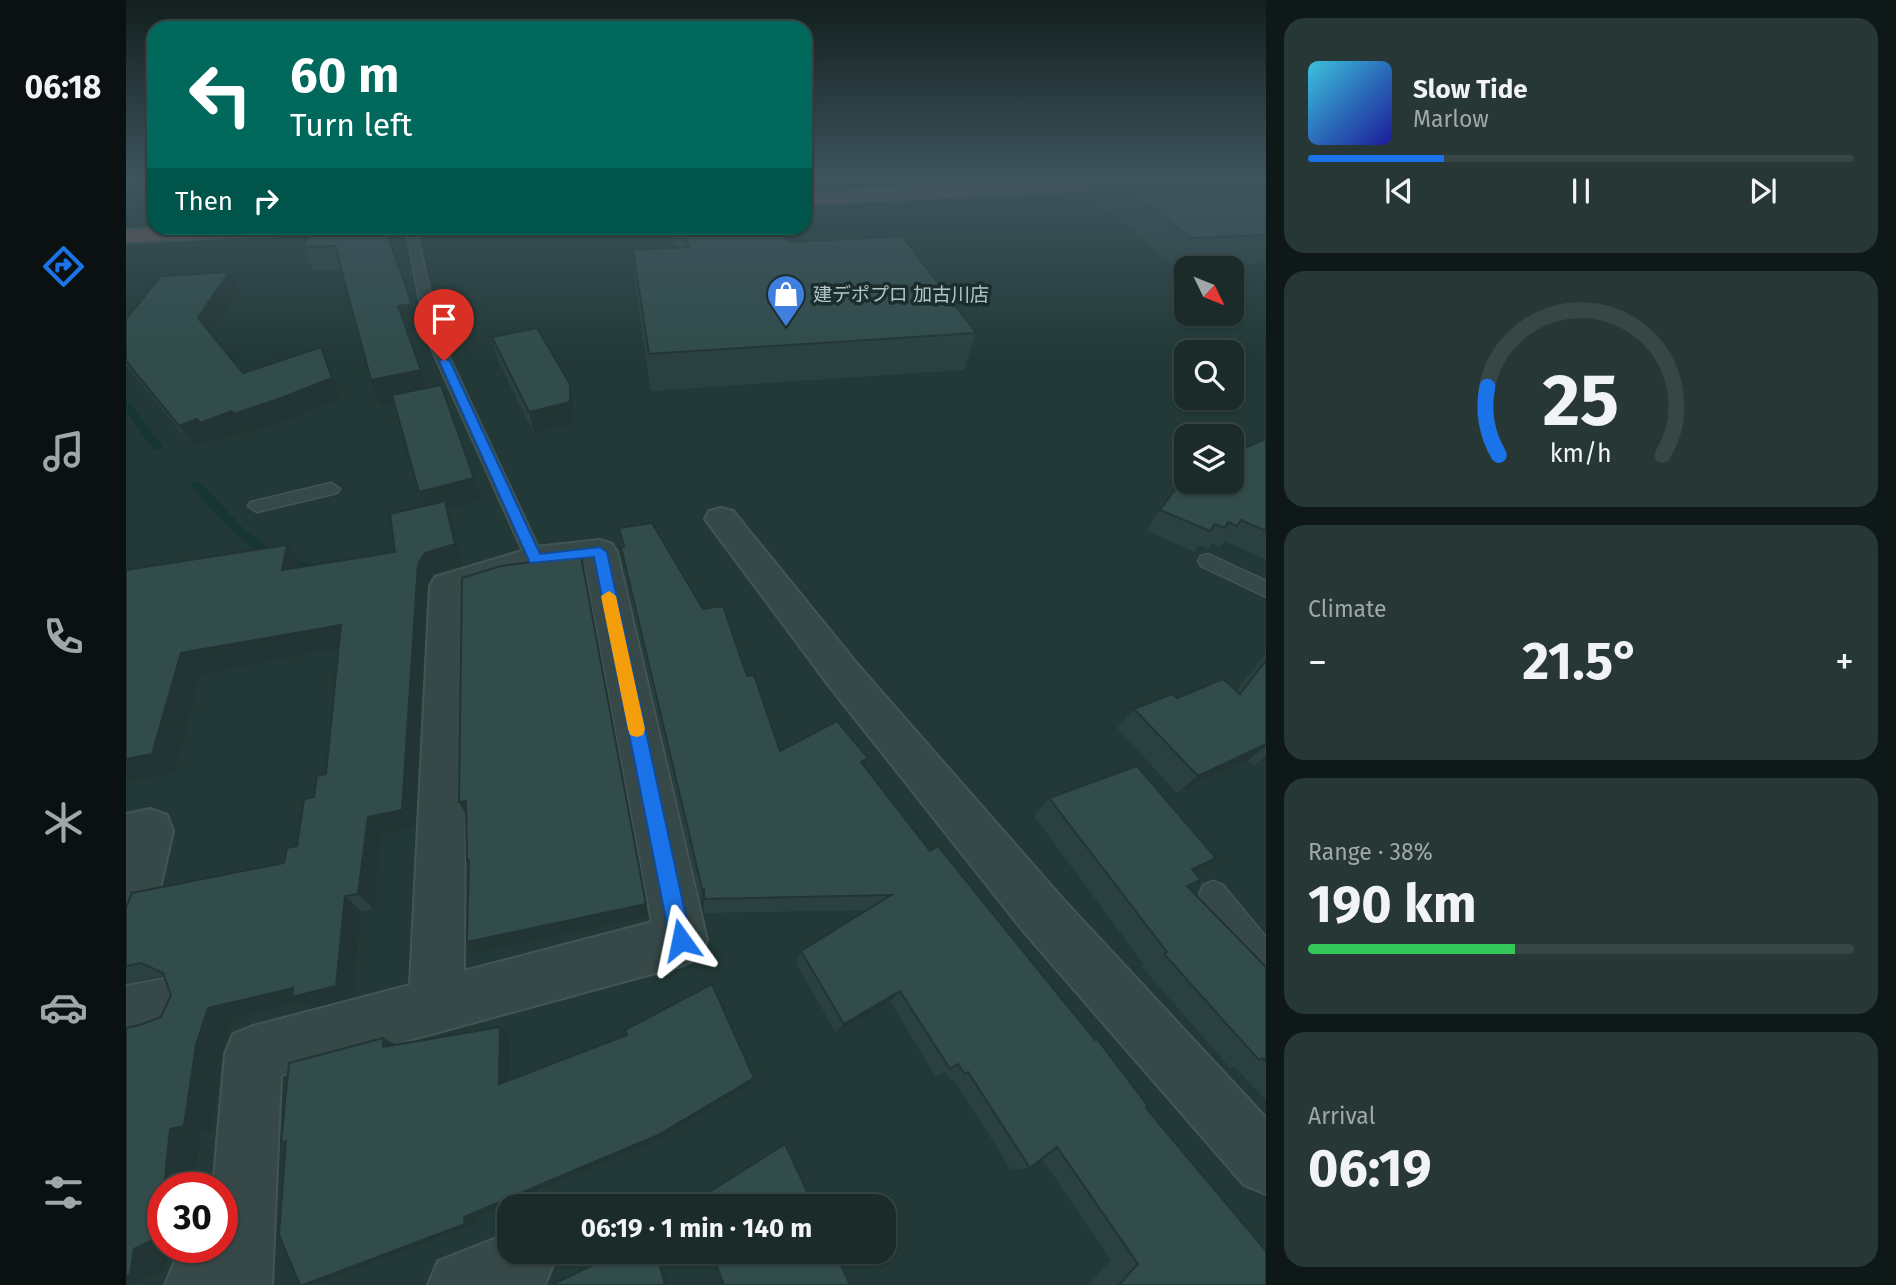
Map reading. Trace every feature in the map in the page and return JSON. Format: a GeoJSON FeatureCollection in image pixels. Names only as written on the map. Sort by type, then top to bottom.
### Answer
{"type":"FeatureCollection","features":[{"type":"Feature","properties":{"kind":"street"},"geometry":{"type":"LineString","coordinates":[[721,519],[844,676],[1034,905],[1266,1163]]}},
{"type":"Feature","properties":{"kind":"street"},"geometry":{"type":"LineString","coordinates":[[226,1279],[254,1054],[436,1006],[681,940],[600,552],[535,559],[448,586],[436,1006]]}},
{"type":"Feature","properties":{"kind":"street"},"geometry":{"type":"LineString","coordinates":[[126,836],[150,831],[126,924]]}},
{"type":"Feature","properties":{"kind":"street"},"geometry":{"type":"LineString","coordinates":[[462,1285],[516,1264]]}},
{"type":"Feature","properties":{"kind":"lane"},"geometry":{"type":"LineString","coordinates":[[413,237],[433,337],[535,559]]}},
{"type":"Feature","properties":{"kind":"lane"},"geometry":{"type":"LineString","coordinates":[[257,506],[331,489]]}},
{"type":"Feature","properties":{"kind":"lane"},"geometry":{"type":"LineString","coordinates":[[1208,561],[1266,590]]}},
{"type":"Feature","properties":{"kind":"lane"},"geometry":{"type":"LineString","coordinates":[[1213,895],[1266,959]]}},
{"type":"Feature","properties":{"kind":"building"},"geometry":{"type":"Polygon","coordinates":[[[309,237],[388,237],[412,304],[398,306],[421,370],[371,380],[335,246],[303,247],[309,237]]]}},
{"type":"Feature","properties":{"kind":"building"},"geometry":{"type":"Polygon","coordinates":[[[685,237],[784,237],[791,242],[903,237],[976,333],[649,354],[633,250],[689,247],[685,237]]]}},
{"type":"Feature","properties":{"kind":"building"},"geometry":{"type":"Polygon","coordinates":[[[229,272],[198,318],[243,373],[321,347],[332,378],[234,414],[232,411],[200,423],[197,419],[179,426],[126,361],[126,319],[161,276],[229,272]]]}},
{"type":"Feature","properties":{"kind":"building"},"geometry":{"type":"Polygon","coordinates":[[[537,328],[570,384],[570,402],[529,412],[492,337],[537,328]]]}},
{"type":"Feature","properties":{"kind":"building"},"geometry":{"type":"Polygon","coordinates":[[[441,385],[474,478],[419,492],[392,395],[441,385]]]}},
{"type":"Feature","properties":{"kind":"building"},"geometry":{"type":"Polygon","coordinates":[[[1266,439],[1266,531],[1241,520],[1237,526],[1228,522],[1225,528],[1215,524],[1210,531],[1160,510],[1174,491],[1174,494],[1244,494],[1244,448],[1266,439]]]}},
{"type":"Feature","properties":{"kind":"building"},"geometry":{"type":"Polygon","coordinates":[[[445,501],[455,544],[425,553],[418,564],[402,810],[368,817],[358,894],[345,896],[336,986],[292,997],[293,988],[208,1008],[196,1045],[184,1126],[170,1129],[166,1172],[147,1172],[147,1243],[134,1249],[130,1275],[126,1276],[126,1028],[161,1017],[171,995],[163,973],[141,963],[126,966],[126,908],[132,893],[284,863],[287,848],[297,846],[304,799],[314,797],[317,776],[326,774],[341,625],[181,653],[152,754],[126,759],[126,570],[287,545],[282,570],[395,552],[390,514],[445,501]]]}},
{"type":"Feature","properties":{"kind":"building"},"geometry":{"type":"Polygon","coordinates":[[[652,523],[703,609],[723,606],[747,676],[754,675],[780,751],[837,721],[868,758],[861,762],[930,851],[938,846],[1095,1040],[1097,1039],[1148,1106],[1146,1108],[1266,1251],[1266,1285],[1119,1285],[1138,1264],[1057,1147],[1030,1168],[968,1072],[965,1074],[958,1064],[950,1069],[900,991],[844,1024],[801,951],[891,895],[704,899],[704,889],[621,547],[624,547],[619,528],[652,523]]]}},
{"type":"Feature","properties":{"kind":"building"},"geometry":{"type":"Polygon","coordinates":[[[581,556],[646,904],[467,942],[469,860],[466,801],[459,802],[462,578],[501,566],[581,556]]]}},
{"type":"Feature","properties":{"kind":"building"},"geometry":{"type":"Polygon","coordinates":[[[1266,660],[1266,744],[1198,776],[1134,709],[1172,694],[1177,698],[1223,679],[1240,694],[1266,660]]]}},
{"type":"Feature","properties":{"kind":"building"},"geometry":{"type":"Polygon","coordinates":[[[1137,766],[1216,858],[1192,869],[1201,880],[1187,886],[1266,967],[1266,1062],[1262,1058],[1259,1060],[1164,954],[1167,952],[1049,798],[1137,766]]]}},
{"type":"Feature","properties":{"kind":"building"},"geometry":{"type":"Polygon","coordinates":[[[712,984],[754,1078],[658,1135],[518,1194],[497,1194],[497,1203],[464,1217],[465,1224],[300,1285],[279,1235],[286,1141],[281,1143],[289,1063],[383,1038],[383,1047],[500,1027],[499,1084],[627,1035],[625,1030],[712,984]]]}},
{"type":"Feature","properties":{"kind":"building"},"geometry":{"type":"Polygon","coordinates":[[[785,1144],[808,1194],[706,1194],[785,1144]]]}},
{"type":"Feature","properties":{"kind":"building"},"geometry":{"type":"Polygon","coordinates":[[[595,1264],[659,1264],[665,1285],[552,1285],[595,1264]]]}},
{"type":"Feature","properties":{"kind":"building"},"geometry":{"type":"Polygon","coordinates":[[[716,1264],[841,1264],[850,1285],[724,1285],[716,1264]]]}},
{"type":"Feature","properties":{"kind":"waterway"},"geometry":{"type":"LineString","coordinates":[[126,405],[158,448]]}},
{"type":"Feature","properties":{"kind":"waterway"},"geometry":{"type":"LineString","coordinates":[[196,485],[238,530],[271,556],[323,572]]}},
{"type":"Feature","properties":{"kind":"slow traffic"},"geometry":{"type":"LineString","coordinates":[[609,596],[637,729]]}},
{"type":"Feature","properties":{"kind":"place","name":"建デポプロ 加古川店"},"geometry":{"type":"Point","coordinates":[786,328]}},
{"type":"Feature","properties":{"kind":"route"},"geometry":{"type":"LineString","coordinates":[[444,361],[535,559],[600,552],[681,940]]}}]}
